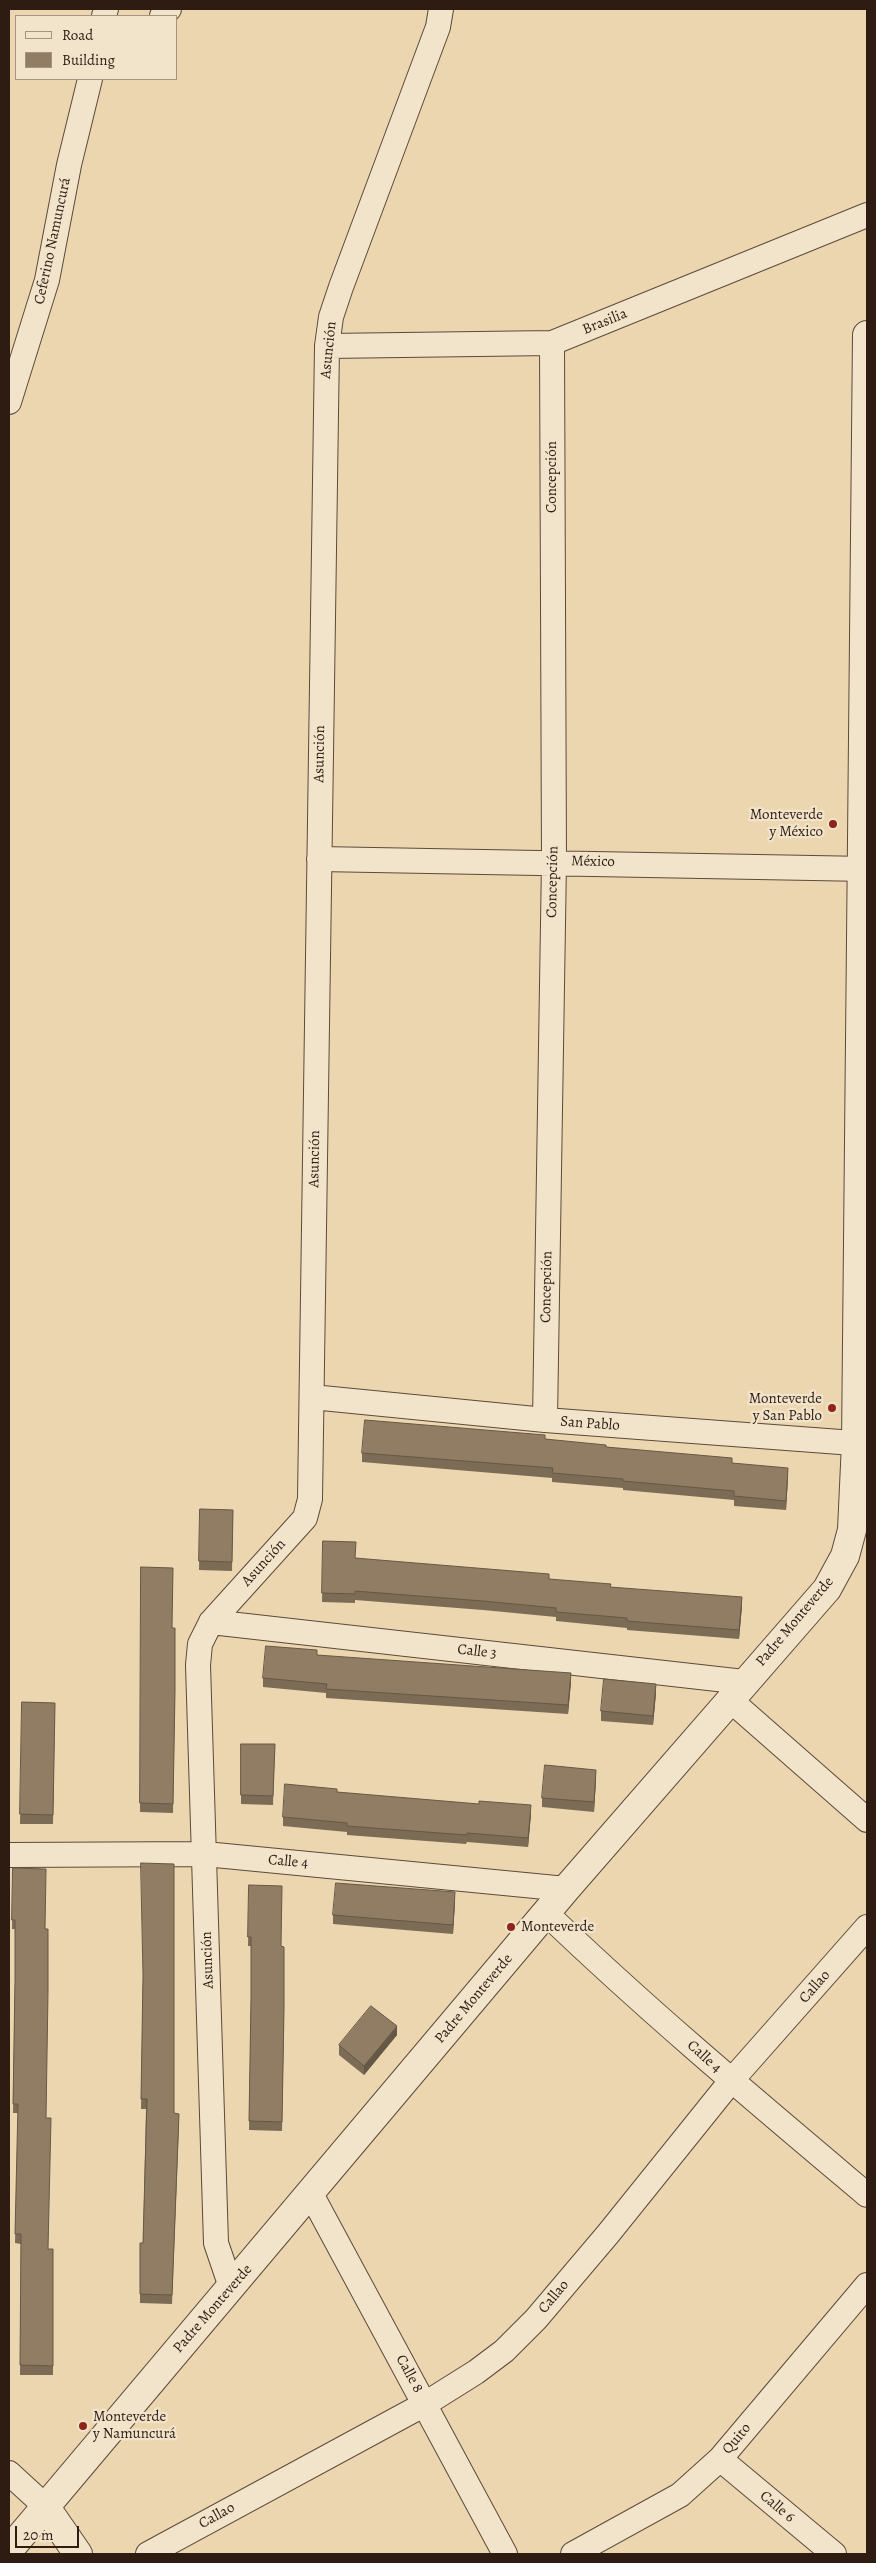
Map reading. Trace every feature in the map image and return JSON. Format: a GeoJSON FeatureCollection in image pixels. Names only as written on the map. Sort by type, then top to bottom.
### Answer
{"type":"FeatureCollection","features":[{"type":"Feature","properties":{"kind":"street","name":"Asunción"},"geometry":{"type":"LineString","coordinates":[[232,2288],[216,2243],[198,1665],[200,1644],[211,1622],[305,1518],[310,1499],[327,346],[331,317],[341,287],[438,27],[441,9]]}},
{"type":"Feature","properties":{"kind":"street","name":"Ceferino Namuncurá"},"geometry":{"type":"LineString","coordinates":[[9,402],[48,280],[70,165],[90,80]]}},
{"type":"Feature","properties":{"kind":"street","name":"Brasilia"},"geometry":{"type":"LineString","coordinates":[[327,346],[552,343],[867,215]]}},
{"type":"Feature","properties":{"kind":"street","name":"Padre Monteverde"},"geometry":{"type":"LineString","coordinates":[[10,2550],[44,2506],[232,2288],[566,1889],[827,1589],[845,1556],[852,1530],[862,1443],[867,335]]}},
{"type":"Feature","properties":{"kind":"street","name":"Concepción"},"geometry":{"type":"LineString","coordinates":[[544,1420],[554,861],[552,343]]}},
{"type":"Feature","properties":{"kind":"street","name":"México"},"geometry":{"type":"LineString","coordinates":[[319,859],[554,861],[865,869]]}},
{"type":"Feature","properties":{"kind":"street","name":"San Pablo"},"geometry":{"type":"LineString","coordinates":[[312,1397],[544,1420],[862,1443]]}},
{"type":"Feature","properties":{"kind":"street","name":"Calle 3"},"geometry":{"type":"LineString","coordinates":[[211,1622],[737,1691]]}},
{"type":"Feature","properties":{"kind":"street"},"geometry":{"type":"LineString","coordinates":[[737,1691],[867,1820]]}},
{"type":"Feature","properties":{"kind":"street","name":"Calle 4"},"geometry":{"type":"LineString","coordinates":[[9,1855],[205,1854],[566,1889]]}},
{"type":"Feature","properties":{"kind":"street","name":"Calle 4"},"geometry":{"type":"LineString","coordinates":[[546,1913],[595,1960],[731,2082],[867,2194]]}},
{"type":"Feature","properties":{"kind":"street","name":"Callao"},"geometry":{"type":"LineString","coordinates":[[148,2554],[425,2404],[483,2367],[504,2351],[536,2319],[731,2082],[867,1927]]}},
{"type":"Feature","properties":{"kind":"street","name":"Calle 8"},"geometry":{"type":"LineString","coordinates":[[311,2194],[505,2554]]}},
{"type":"Feature","properties":{"kind":"street","name":"Quito"},"geometry":{"type":"LineString","coordinates":[[573,2554],[680,2495],[720,2459],[867,2285]]}},
{"type":"Feature","properties":{"kind":"street","name":"Calle 6"},"geometry":{"type":"LineString","coordinates":[[720,2459],[834,2554]]}},
{"type":"Feature","properties":{"kind":"street"},"geometry":{"type":"LineString","coordinates":[[9,2473],[44,2506],[78,2554]]}},
{"type":"Feature","properties":{"kind":"building"},"geometry":{"type":"Polygon","coordinates":[[[365,1420],[545,1435],[545,1439],[606,1445],[606,1447],[732,1458],[732,1463],[788,1468],[786,1501],[734,1496],[734,1491],[552,1473],[553,1468],[362,1453],[365,1420]]]}},
{"type":"Feature","properties":{"kind":"building"},"geometry":{"type":"Polygon","coordinates":[[[200,1509],[233,1510],[232,1562],[199,1561],[200,1509]]]}},
{"type":"Feature","properties":{"kind":"building"},"geometry":{"type":"Polygon","coordinates":[[[323,1541],[356,1542],[355,1558],[549,1574],[549,1579],[611,1584],[610,1587],[742,1597],[739,1630],[627,1621],[627,1618],[556,1612],[556,1608],[483,1601],[355,1591],[355,1594],[322,1593],[323,1541]]]}},
{"type":"Feature","properties":{"kind":"building"},"geometry":{"type":"Polygon","coordinates":[[[141,1567],[173,1568],[172,1628],[175,1628],[175,1691],[173,1804],[140,1803],[141,1567]]]}},
{"type":"Feature","properties":{"kind":"building"},"geometry":{"type":"Polygon","coordinates":[[[266,1646],[317,1650],[317,1655],[571,1673],[568,1705],[326,1689],[327,1684],[263,1678],[266,1646]]]}},
{"type":"Feature","properties":{"kind":"building"},"geometry":{"type":"Polygon","coordinates":[[[604,1679],[656,1684],[653,1716],[601,1711],[604,1679]]]}},
{"type":"Feature","properties":{"kind":"building"},"geometry":{"type":"Polygon","coordinates":[[[22,1702],[55,1703],[53,1815],[20,1814],[22,1702]]]}},
{"type":"Feature","properties":{"kind":"building"},"geometry":{"type":"Polygon","coordinates":[[[241,1744],[275,1744],[273,1796],[241,1795],[241,1744]]]}},
{"type":"Feature","properties":{"kind":"building"},"geometry":{"type":"Polygon","coordinates":[[[545,1765],[596,1770],[594,1802],[542,1798],[545,1765]]]}},
{"type":"Feature","properties":{"kind":"building"},"geometry":{"type":"Polygon","coordinates":[[[285,1784],[337,1789],[337,1792],[479,1804],[479,1801],[531,1805],[528,1838],[347,1826],[347,1823],[283,1817],[285,1784]]]}},
{"type":"Feature","properties":{"kind":"building"},"geometry":{"type":"Polygon","coordinates":[[[141,1863],[174,1864],[174,2113],[179,2114],[172,2295],[140,2294],[140,2243],[143,2243],[147,2099],[141,2099],[143,1976],[141,1863]]]}},
{"type":"Feature","properties":{"kind":"building"},"geometry":{"type":"Polygon","coordinates":[[[13,1868],[46,1869],[45,1929],[48,1929],[48,1992],[46,2118],[51,2118],[48,2249],[53,2249],[53,2366],[20,2365],[21,2234],[15,2234],[18,2104],[13,2104],[15,1920],[12,1920],[13,1868]]]}},
{"type":"Feature","properties":{"kind":"building"},"geometry":{"type":"Polygon","coordinates":[[[336,1883],[455,1892],[453,1925],[333,1915],[336,1883]]]}},
{"type":"Feature","properties":{"kind":"building"},"geometry":{"type":"Polygon","coordinates":[[[249,1885],[282,1886],[281,1946],[284,1947],[284,2009],[282,2122],[249,2121],[251,1937],[248,1937],[249,1885]]]}},
{"type":"Feature","properties":{"kind":"building"},"geometry":{"type":"Polygon","coordinates":[[[371,2006],[397,2026],[364,2066],[339,2045],[371,2006]]]}},
{"type":"Feature","properties":{"kind":"place","name":"Monteverde y México"},"geometry":{"type":"Point","coordinates":[833,824]}},
{"type":"Feature","properties":{"kind":"place","name":"Monteverde y San Pablo"},"geometry":{"type":"Point","coordinates":[832,1408]}},
{"type":"Feature","properties":{"kind":"place","name":"Monteverde"},"geometry":{"type":"Point","coordinates":[511,1927]}},
{"type":"Feature","properties":{"kind":"place","name":"Monteverde y Namuncurá"},"geometry":{"type":"Point","coordinates":[83,2426]}}]}
